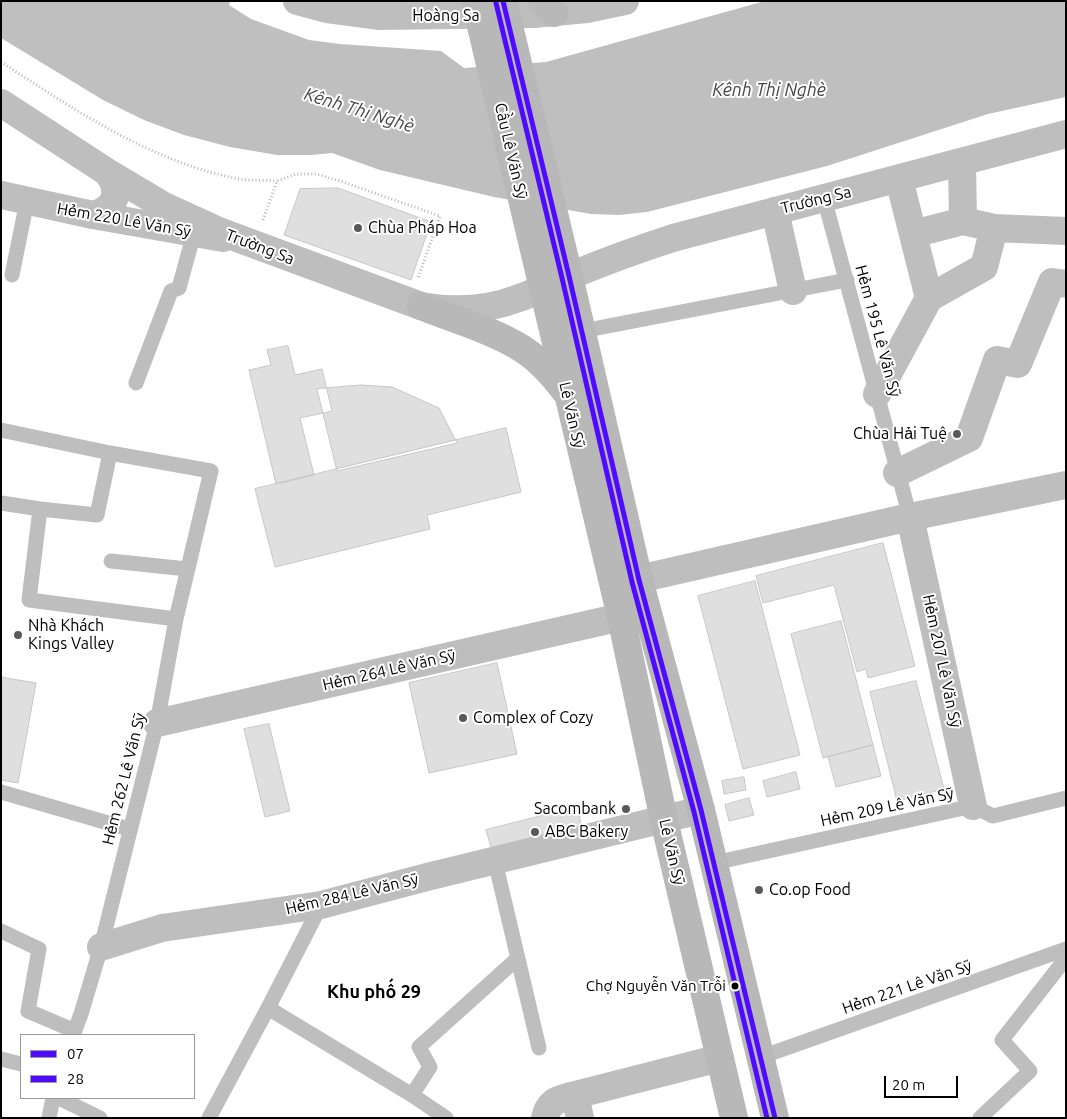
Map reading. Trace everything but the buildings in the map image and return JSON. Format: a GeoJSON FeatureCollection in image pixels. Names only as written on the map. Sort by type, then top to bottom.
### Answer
{"type":"FeatureCollection","features":[{"type":"Feature","properties":{"kind":"main road","name":"Cầu Lê Văn Sỹ"},"geometry":{"type":"LineString","coordinates":[[477,8],[533,244]]}},
{"type":"Feature","properties":{"kind":"main road","name":"Cầu Lê Văn Sỹ"},"geometry":{"type":"LineString","coordinates":[[505,8],[560,239]]}},
{"type":"Feature","properties":{"kind":"main road","name":"Lê Văn Sỹ"},"geometry":{"type":"LineString","coordinates":[[560,239],[639,580],[701,810],[775,1118]]}},
{"type":"Feature","properties":{"kind":"main road","name":"Lê Văn Sỹ"},"geometry":{"type":"LineString","coordinates":[[533,244],[621,617],[664,820],[734,1118]]}},
{"type":"Feature","properties":{"kind":"main road"},"geometry":{"type":"LineString","coordinates":[[418,296],[522,349],[545,367],[568,395]]}},
{"type":"Feature","properties":{"kind":"street","name":"Hoàng Sa"},"geometry":{"type":"LineString","coordinates":[[297,1],[328,5],[380,16],[477,8],[548,7],[587,9],[625,1]]}},
{"type":"Feature","properties":{"kind":"street","name":"Trường Sa"},"geometry":{"type":"LineString","coordinates":[[1,103],[107,172],[164,206],[254,232],[418,296],[440,309],[484,307],[519,298],[569,276],[648,246],[962,162],[1065,140]]}},
{"type":"Feature","properties":{"kind":"street"},"geometry":{"type":"LineString","coordinates":[[962,162],[963,221]]}},
{"type":"Feature","properties":{"kind":"street"},"geometry":{"type":"LineString","coordinates":[[93,216],[106,210],[114,200],[115,186],[107,172]]}},
{"type":"Feature","properties":{"kind":"street"},"geometry":{"type":"LineString","coordinates":[[899,179],[929,298]]}},
{"type":"Feature","properties":{"kind":"street","name":"Hẻm 220 Lê Văn Sỹ"},"geometry":{"type":"LineString","coordinates":[[14,198],[93,216],[194,232],[254,232]]}},
{"type":"Feature","properties":{"kind":"street"},"geometry":{"type":"LineString","coordinates":[[774,211],[793,291]]}},
{"type":"Feature","properties":{"kind":"street"},"geometry":{"type":"LineString","coordinates":[[913,234],[963,221],[994,228],[1066,232]]}},
{"type":"Feature","properties":{"kind":"street"},"geometry":{"type":"LineString","coordinates":[[876,394],[929,298],[984,267],[994,228]]}},
{"type":"Feature","properties":{"kind":"street"},"geometry":{"type":"LineString","coordinates":[[897,473],[969,438],[997,360],[1018,364],[1052,282],[1066,284]]}},
{"type":"Feature","properties":{"kind":"street"},"geometry":{"type":"LineString","coordinates":[[613,585],[910,517],[1066,485]]}},
{"type":"Feature","properties":{"kind":"street","name":"Hẻm 207 Lê Văn Sỹ"},"geometry":{"type":"LineString","coordinates":[[910,517],[973,806]]}},
{"type":"Feature","properties":{"kind":"street","name":"Hẻm 264 Lê Văn Sỹ"},"geometry":{"type":"LineString","coordinates":[[157,724],[621,617]]}},
{"type":"Feature","properties":{"kind":"street","name":"Hẻm 284 Lê Văn Sỹ"},"geometry":{"type":"LineString","coordinates":[[101,947],[162,928],[321,905],[701,810]]}},
{"type":"Feature","properties":{"kind":"street"},"geometry":{"type":"LineString","coordinates":[[545,1118],[547,1108],[556,1100],[577,1106],[720,1058]]}},
{"type":"Feature","properties":{"kind":"lane"},"geometry":{"type":"LineString","coordinates":[[12,275],[14,198]]}},
{"type":"Feature","properties":{"kind":"lane","name":"Hẻm 195 Lê Văn Sỹ"},"geometry":{"type":"LineString","coordinates":[[824,198],[910,517]]}},
{"type":"Feature","properties":{"kind":"lane"},"geometry":{"type":"LineString","coordinates":[[136,383],[171,291],[179,288],[194,232]]}},
{"type":"Feature","properties":{"kind":"lane"},"geometry":{"type":"LineString","coordinates":[[582,331],[847,280]]}},
{"type":"Feature","properties":{"kind":"lane"},"geometry":{"type":"LineString","coordinates":[[1,430],[110,454],[97,515],[1,503]]}},
{"type":"Feature","properties":{"kind":"lane","name":"Hẻm 262 Lê Văn Sỹ"},"geometry":{"type":"LineString","coordinates":[[101,947],[129,829],[157,724],[176,619],[211,471],[110,454]]}},
{"type":"Feature","properties":{"kind":"lane"},"geometry":{"type":"LineString","coordinates":[[40,509],[30,600],[176,619]]}},
{"type":"Feature","properties":{"kind":"lane"},"geometry":{"type":"LineString","coordinates":[[111,562],[187,569]]}},
{"type":"Feature","properties":{"kind":"lane"},"geometry":{"type":"LineString","coordinates":[[1,792],[129,829]]}},
{"type":"Feature","properties":{"kind":"lane","name":"Hẻm 209 Lê Văn Sỹ"},"geometry":{"type":"LineString","coordinates":[[714,863],[973,806],[993,816],[1066,798]]}},
{"type":"Feature","properties":{"kind":"lane"},"geometry":{"type":"LineString","coordinates":[[495,861],[539,1048]]}},
{"type":"Feature","properties":{"kind":"lane"},"geometry":{"type":"LineString","coordinates":[[208,1118],[321,905]]}},
{"type":"Feature","properties":{"kind":"lane"},"geometry":{"type":"LineString","coordinates":[[1,931],[40,950],[28,1011],[74,1033],[101,947]]}},
{"type":"Feature","properties":{"kind":"lane","name":"Hẻm 221 Lê Văn Sỹ"},"geometry":{"type":"LineString","coordinates":[[761,1057],[1066,949]]}},
{"type":"Feature","properties":{"kind":"lane"},"geometry":{"type":"LineString","coordinates":[[412,1095],[430,1067],[419,1047],[518,958]]}},
{"type":"Feature","properties":{"kind":"lane"},"geometry":{"type":"LineString","coordinates":[[980,1118],[1030,1071],[1002,1040],[1066,958]]}},
{"type":"Feature","properties":{"kind":"lane"},"geometry":{"type":"LineString","coordinates":[[268,1008],[412,1095],[446,1118]]}},
{"type":"Feature","properties":{"kind":"lane"},"geometry":{"type":"LineString","coordinates":[[1,1059],[20,1064]]}},
{"type":"Feature","properties":{"kind":"lane"},"geometry":{"type":"LineString","coordinates":[[49,1118],[53,1099]]}},
{"type":"Feature","properties":{"kind":"lane"},"geometry":{"type":"LineString","coordinates":[[61,1099],[100,1118]]}},
{"type":"Feature","properties":{"kind":"path"},"geometry":{"type":"LineString","coordinates":[[1,62],[75,110],[132,141],[186,166],[241,179],[277,180],[296,174],[316,174],[440,216],[418,296]]}},
{"type":"Feature","properties":{"kind":"path"},"geometry":{"type":"LineString","coordinates":[[254,232],[277,180]]}},
{"type":"Feature","properties":{"kind":"water","name":"Kênh Thị Nghè"},"geometry":{"type":"Polygon","coordinates":[[[1,1],[230,1],[229,5],[251,19],[309,40],[441,51],[464,68],[546,62],[765,1],[1066,1],[1066,97],[988,114],[827,166],[647,212],[619,215],[591,214],[494,197],[380,170],[332,153],[277,155],[230,147],[184,135],[144,120],[103,100],[1,38],[1,1]]]}},
{"type":"Feature","properties":{"kind":"transit line","name":"07"},"geometry":{"type":"LineString","coordinates":[[503,1],[639,580],[701,810],[775,1118]]}},
{"type":"Feature","properties":{"kind":"transit line","name":"28"},"geometry":{"type":"LineString","coordinates":[[496,3],[632,582],[694,812],[767,1118]]}},
{"type":"Feature","properties":{"kind":"place","name":"Chùa Pháp Hoa"},"geometry":{"type":"Point","coordinates":[358,228]}},
{"type":"Feature","properties":{"kind":"place","name":"Chùa Hải Tuệ"},"geometry":{"type":"Point","coordinates":[957,434]}},
{"type":"Feature","properties":{"kind":"place","name":"Nhà Khách Kings Valley"},"geometry":{"type":"Point","coordinates":[18,635]}},
{"type":"Feature","properties":{"kind":"place","name":"Complex of Cozy"},"geometry":{"type":"Point","coordinates":[463,718]}},
{"type":"Feature","properties":{"kind":"place","name":"Sacombank"},"geometry":{"type":"Point","coordinates":[626,809]}},
{"type":"Feature","properties":{"kind":"place","name":"ABC Bakery"},"geometry":{"type":"Point","coordinates":[535,832]}},
{"type":"Feature","properties":{"kind":"place","name":"Co.op Food"},"geometry":{"type":"Point","coordinates":[759,890]}},
{"type":"Feature","properties":{"kind":"place","name":"Chợ Nguyễn Văn Trỗi"},"geometry":{"type":"Point","coordinates":[735,986]}},
{"type":"Feature","properties":{"kind":"district","name":"Khu phố 29"},"geometry":{"type":"Point","coordinates":[374,992]}}]}
